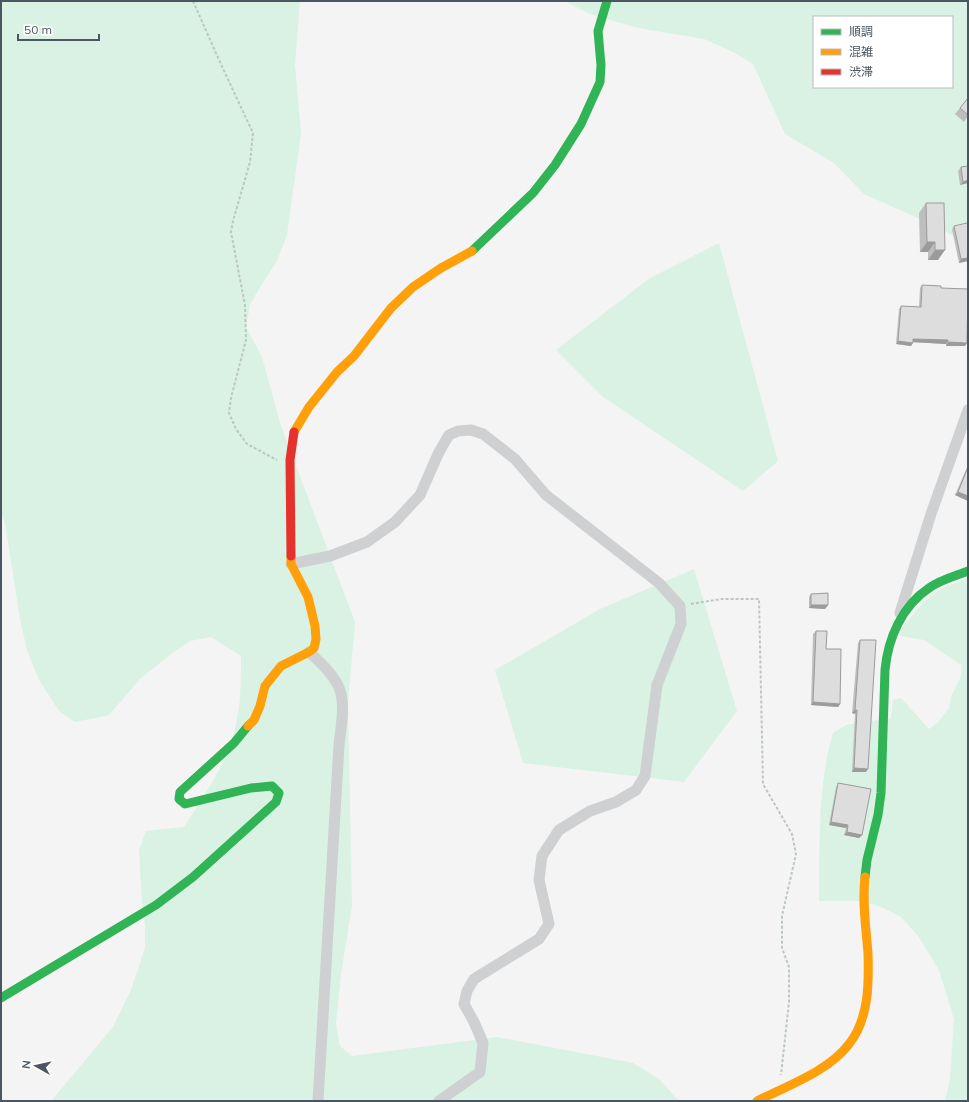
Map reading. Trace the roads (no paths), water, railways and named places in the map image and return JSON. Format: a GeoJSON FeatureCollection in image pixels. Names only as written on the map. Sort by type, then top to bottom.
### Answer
{"type":"FeatureCollection","features":[{"type":"Feature","properties":{"kind":"street"},"geometry":{"type":"LineString","coordinates":[[1,998],[156,905],[194,877],[276,802],[279,793],[272,786],[251,788],[185,804],[179,799],[180,792],[234,743],[254,720],[260,706],[265,686],[281,666],[314,648],[316,639],[315,626],[308,597],[291,564],[290,460],[294,430],[309,407],[337,372],[354,356],[392,308],[413,287],[441,268],[474,250],[533,193],[555,165],[581,124],[600,82],[601,65],[598,31],[607,1]]}},
{"type":"Feature","properties":{"kind":"street"},"geometry":{"type":"LineString","coordinates":[[757,1101],[815,1071],[837,1057],[850,1043],[860,1025],[866,1004],[868,979],[864,882],[881,795],[884,687],[888,652],[931,514],[968,410]]}},
{"type":"Feature","properties":{"kind":"street"},"geometry":{"type":"LineString","coordinates":[[291,564],[330,556],[367,542],[395,522],[420,495],[439,452],[449,435],[458,431],[471,430],[483,434],[515,459],[546,495],[658,583],[680,606],[681,624],[657,685],[645,776],[636,790],[616,802],[590,811],[559,830],[542,856],[539,880],[549,924],[539,939],[474,979],[467,992],[464,1004],[483,1043],[480,1072],[439,1101]]}},
{"type":"Feature","properties":{"kind":"street"},"geometry":{"type":"LineString","coordinates":[[896,629],[904,614],[918,596],[934,585],[968,571]]}},
{"type":"Feature","properties":{"kind":"street"},"geometry":{"type":"LineString","coordinates":[[309,652],[333,677],[340,688],[344,707],[339,745],[318,1101]]}}]}
